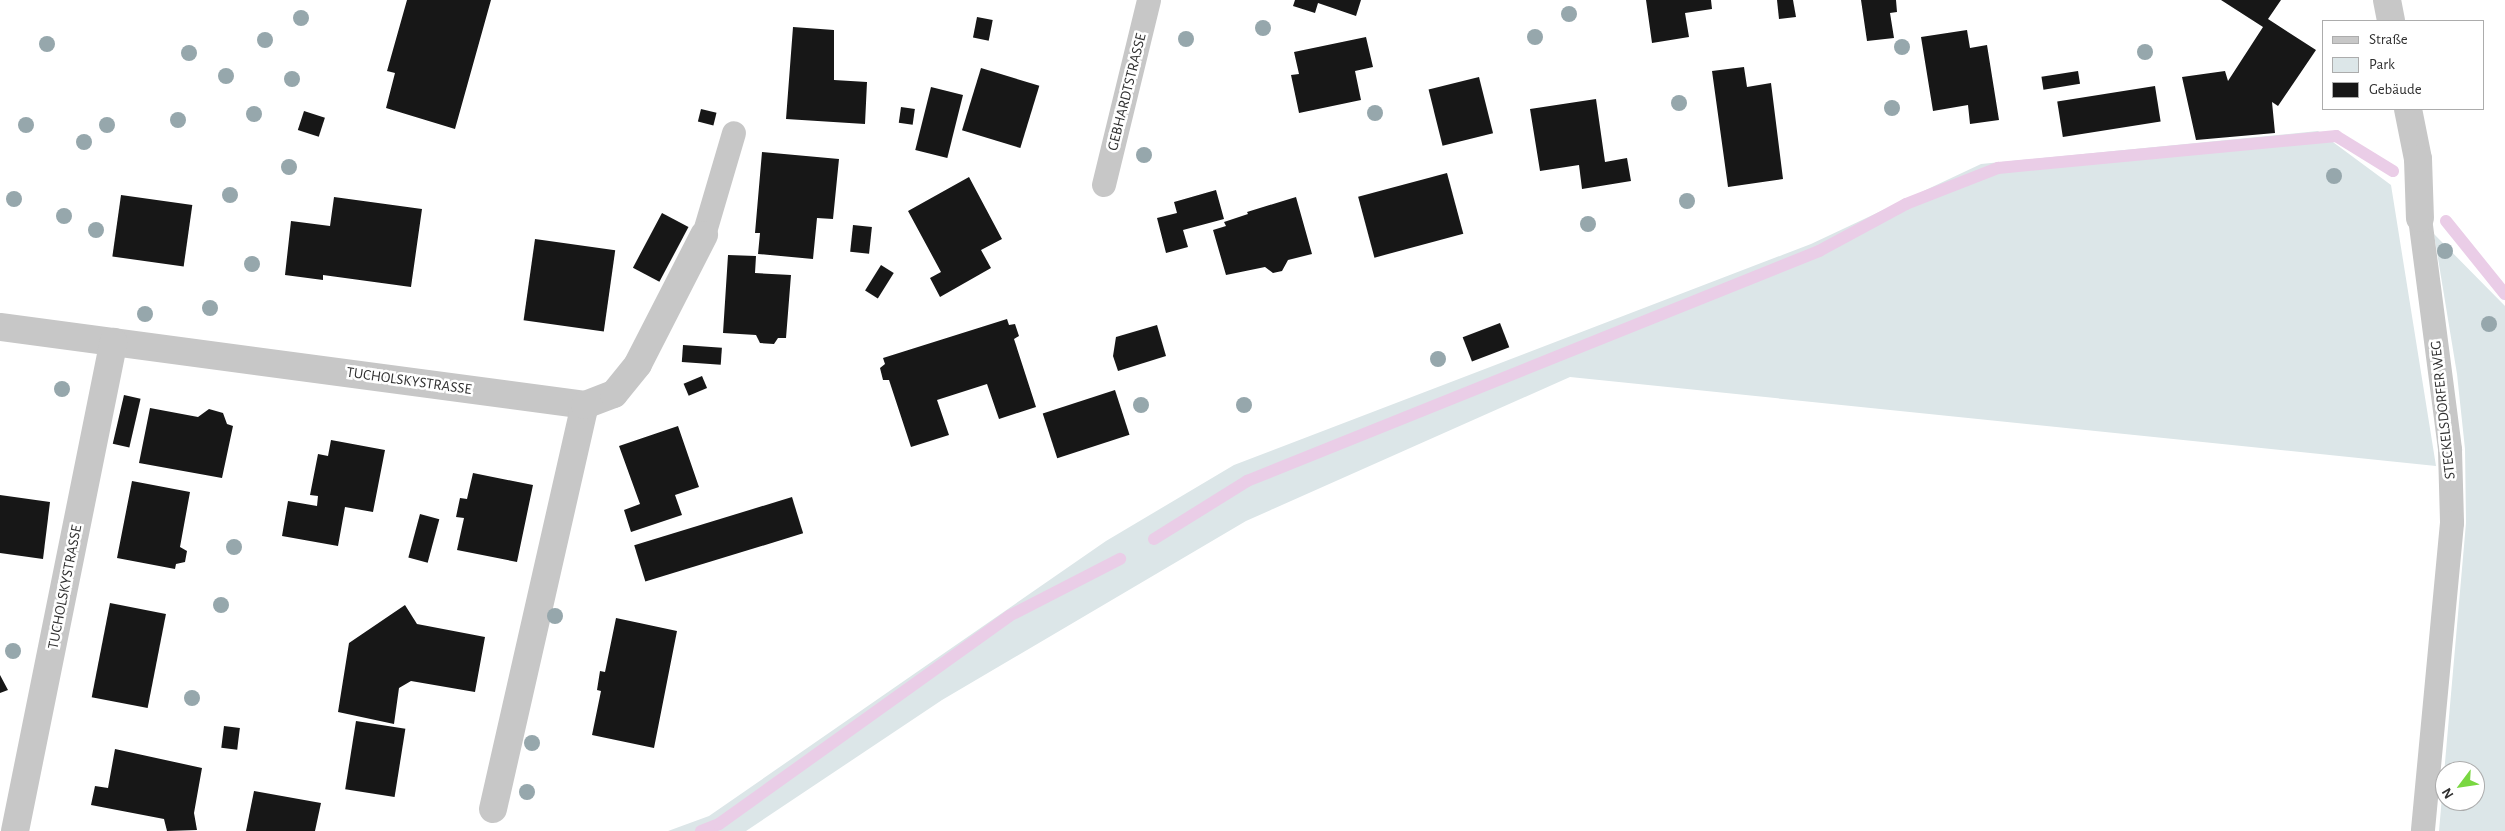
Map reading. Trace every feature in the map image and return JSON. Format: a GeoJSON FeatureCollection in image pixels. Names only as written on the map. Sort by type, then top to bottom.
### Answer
{"type":"FeatureCollection","features":[{"type":"Feature","properties":{"kind":"street"},"geometry":{"type":"LineString","coordinates":[[2387,0],[2391,20]]}},
{"type":"Feature","properties":{"kind":"street","name":"STECKELSDORFER WEG"},"geometry":{"type":"LineString","coordinates":[[2408,110],[2418,159],[2420,218]]}},
{"type":"Feature","properties":{"kind":"street","name":"TUCHOLSKYSTRASSE"},"geometry":{"type":"LineString","coordinates":[[0,327],[585,405],[614,394],[638,364],[704,235]]}},
{"type":"Feature","properties":{"kind":"street","name":"TUCHOLSKYSTRASSE"},"geometry":{"type":"LineString","coordinates":[[16,831],[114,342]]}},
{"type":"Feature","properties":{"kind":"street"},"geometry":{"type":"LineString","coordinates":[[494,809],[585,405]]}},
{"type":"Feature","properties":{"kind":"lane","name":"GEBHARDTSTRASSE"},"geometry":{"type":"LineString","coordinates":[[1104,185],[1149,0]]}},
{"type":"Feature","properties":{"kind":"lane","name":"TUCHOLSKYSTRASSE"},"geometry":{"type":"LineString","coordinates":[[704,235],[734,133]]}},
{"type":"Feature","properties":{"kind":"lane","name":"STECKELSDORFER WEG"},"geometry":{"type":"LineString","coordinates":[[2420,218],[2450,450],[2452,524],[2423,831]]}},
{"type":"Feature","properties":{"kind":"green space"},"geometry":{"type":"Polygon","coordinates":[[[2318,131],[2391,185],[2436,466],[1570,377],[1246,521],[942,700],[746,831],[668,831],[709,816],[1106,541],[1234,465],[1811,244],[1981,164],[2318,131]]]}},
{"type":"Feature","properties":{"kind":"green space"},"geometry":{"type":"Polygon","coordinates":[[[2434,234],[2505,306],[2505,831],[2439,831],[2441,811],[2485,811],[2485,761],[2445,761],[2466,523],[2465,449],[2457,374],[2434,234]]]}},
{"type":"Feature","properties":{"kind":"building"},"geometry":{"type":"Polygon","coordinates":[[[407,0],[491,0],[455,129],[386,108],[395,73],[387,71],[407,0]]]}},
{"type":"Feature","properties":{"kind":"building"},"geometry":{"type":"Polygon","coordinates":[[[1295,0],[1361,0],[1356,16],[1318,3],[1315,13],[1293,6],[1295,0]]]}},
{"type":"Feature","properties":{"kind":"building"},"geometry":{"type":"Polygon","coordinates":[[[1646,0],[1711,0],[1712,9],[1685,13],[1689,37],[1652,43],[1646,0]]]}},
{"type":"Feature","properties":{"kind":"building"},"geometry":{"type":"Polygon","coordinates":[[[1777,0],[1793,0],[1796,17],[1779,19],[1777,0]]]}},
{"type":"Feature","properties":{"kind":"building"},"geometry":{"type":"Polygon","coordinates":[[[1861,0],[1896,0],[1897,12],[1890,13],[1894,38],[1867,41],[1861,0]]]}},
{"type":"Feature","properties":{"kind":"building"},"geometry":{"type":"Polygon","coordinates":[[[2221,0],[2281,0],[2268,19],[2316,50],[2278,106],[2272,102],[2275,133],[2196,140],[2182,77],[2225,71],[2228,81],[2263,27],[2221,0]]]}},
{"type":"Feature","properties":{"kind":"building"},"geometry":{"type":"Polygon","coordinates":[[[977,17],[993,20],[989,41],[973,38],[977,17]]]}},
{"type":"Feature","properties":{"kind":"building"},"geometry":{"type":"Polygon","coordinates":[[[793,27],[834,30],[834,80],[867,82],[865,124],[786,119],[793,27]]]}},
{"type":"Feature","properties":{"kind":"building"},"geometry":{"type":"Polygon","coordinates":[[[1967,30],[1970,48],[1987,45],[1999,120],[1970,124],[1968,105],[1933,111],[1921,37],[1967,30]]]}},
{"type":"Feature","properties":{"kind":"building"},"geometry":{"type":"Polygon","coordinates":[[[1366,37],[1373,67],[1355,71],[1361,100],[1299,113],[1291,75],[1299,74],[1294,52],[1366,37]]]}},
{"type":"Feature","properties":{"kind":"building"},"geometry":{"type":"Polygon","coordinates":[[[1744,67],[1747,87],[1771,83],[1783,179],[1728,187],[1712,71],[1744,67]]]}},
{"type":"Feature","properties":{"kind":"building"},"geometry":{"type":"Polygon","coordinates":[[[981,68],[1039,86],[1020,148],[962,130],[981,68]]]}},
{"type":"Feature","properties":{"kind":"building"},"geometry":{"type":"Polygon","coordinates":[[[2078,71],[2080,84],[2043,90],[2041,77],[2078,71]]]}},
{"type":"Feature","properties":{"kind":"building"},"geometry":{"type":"Polygon","coordinates":[[[1479,77],[1493,133],[1443,146],[1429,90],[1479,77]]]}},
{"type":"Feature","properties":{"kind":"building"},"geometry":{"type":"Polygon","coordinates":[[[2155,86],[2161,122],[2063,137],[2057,101],[2155,86]]]}},
{"type":"Feature","properties":{"kind":"building"},"geometry":{"type":"Polygon","coordinates":[[[931,87],[963,95],[947,158],[915,150],[931,87]]]}},
{"type":"Feature","properties":{"kind":"building"},"geometry":{"type":"Polygon","coordinates":[[[1596,99],[1605,162],[1627,158],[1631,181],[1582,189],[1579,165],[1540,171],[1530,109],[1596,99]]]}},
{"type":"Feature","properties":{"kind":"building"},"geometry":{"type":"Polygon","coordinates":[[[901,107],[915,109],[913,125],[899,123],[901,107]]]}},
{"type":"Feature","properties":{"kind":"building"},"geometry":{"type":"Polygon","coordinates":[[[701,109],[717,113],[713,125],[698,122],[701,109]]]}},
{"type":"Feature","properties":{"kind":"building"},"geometry":{"type":"Polygon","coordinates":[[[304,111],[325,118],[319,137],[298,130],[304,111]]]}},
{"type":"Feature","properties":{"kind":"building"},"geometry":{"type":"Polygon","coordinates":[[[762,152],[839,159],[833,219],[817,218],[813,259],[758,254],[760,233],[755,233],[762,152]]]}},
{"type":"Feature","properties":{"kind":"building"},"geometry":{"type":"Polygon","coordinates":[[[1447,173],[1463,234],[1374,258],[1358,197],[1447,173]]]}},
{"type":"Feature","properties":{"kind":"building"},"geometry":{"type":"Polygon","coordinates":[[[969,177],[1002,239],[981,250],[991,268],[940,297],[930,278],[941,272],[908,211],[969,177]]]}},
{"type":"Feature","properties":{"kind":"building"},"geometry":{"type":"Polygon","coordinates":[[[1216,190],[1224,219],[1183,230],[1188,247],[1166,253],[1157,218],[1177,213],[1174,202],[1216,190]]]}},
{"type":"Feature","properties":{"kind":"building"},"geometry":{"type":"Polygon","coordinates":[[[121,195],[192,205],[184,266],[112,256],[121,195]]]}},
{"type":"Feature","properties":{"kind":"building"},"geometry":{"type":"Polygon","coordinates":[[[334,197],[422,209],[411,287],[323,275],[323,280],[285,275],[291,221],[330,226],[334,197]]]}},
{"type":"Feature","properties":{"kind":"building"},"geometry":{"type":"Polygon","coordinates":[[[1296,197],[1312,254],[1288,260],[1282,271],[1273,273],[1265,267],[1226,275],[1213,230],[1226,226],[1224,222],[1248,214],[1247,212],[1296,197]]]}},
{"type":"Feature","properties":{"kind":"building"},"geometry":{"type":"Polygon","coordinates":[[[662,213],[688,227],[659,282],[633,268],[662,213]]]}},
{"type":"Feature","properties":{"kind":"building"},"geometry":{"type":"Polygon","coordinates":[[[853,225],[872,227],[869,254],[850,252],[853,225]]]}},
{"type":"Feature","properties":{"kind":"building"},"geometry":{"type":"Polygon","coordinates":[[[535,239],[615,250],[604,331],[524,320],[535,239]]]}},
{"type":"Feature","properties":{"kind":"building"},"geometry":{"type":"Polygon","coordinates":[[[728,255],[756,256],[755,273],[791,275],[786,338],[778,338],[774,344],[760,343],[756,335],[723,333],[728,255]]]}},
{"type":"Feature","properties":{"kind":"building"},"geometry":{"type":"Polygon","coordinates":[[[881,265],[894,273],[878,298],[865,290],[881,265]]]}},
{"type":"Feature","properties":{"kind":"building"},"geometry":{"type":"Polygon","coordinates":[[[1007,319],[1009,325],[1015,324],[1019,336],[1014,339],[1036,407],[999,419],[987,384],[937,400],[949,435],[911,447],[889,380],[883,380],[880,368],[885,364],[883,358],[1007,319]]]}},
{"type":"Feature","properties":{"kind":"building"},"geometry":{"type":"Polygon","coordinates":[[[1500,323],[1509,347],[1472,362],[1463,337],[1500,323]]]}},
{"type":"Feature","properties":{"kind":"building"},"geometry":{"type":"Polygon","coordinates":[[[1157,325],[1166,356],[1118,371],[1113,356],[1116,337],[1157,325]]]}},
{"type":"Feature","properties":{"kind":"building"},"geometry":{"type":"Polygon","coordinates":[[[683,345],[722,348],[721,365],[682,362],[683,345]]]}},
{"type":"Feature","properties":{"kind":"building"},"geometry":{"type":"Polygon","coordinates":[[[702,376],[707,388],[689,396],[684,384],[702,376]]]}},
{"type":"Feature","properties":{"kind":"building"},"geometry":{"type":"Polygon","coordinates":[[[1115,390],[1130,435],[1057,458],[1043,413],[1115,390]]]}},
{"type":"Feature","properties":{"kind":"building"},"geometry":{"type":"Polygon","coordinates":[[[124,395],[141,399],[129,448],[113,444],[124,395]]]}},
{"type":"Feature","properties":{"kind":"building"},"geometry":{"type":"Polygon","coordinates":[[[150,408],[198,417],[209,409],[223,413],[227,424],[233,426],[222,478],[139,463],[150,408]]]}},
{"type":"Feature","properties":{"kind":"building"},"geometry":{"type":"Polygon","coordinates":[[[678,426],[699,487],[675,495],[682,515],[631,532],[624,510],[640,504],[619,446],[678,426]]]}},
{"type":"Feature","properties":{"kind":"building"},"geometry":{"type":"Polygon","coordinates":[[[331,440],[385,450],[373,512],[345,507],[338,546],[282,536],[288,501],[317,506],[318,496],[310,495],[318,454],[328,456],[331,440]]]}},
{"type":"Feature","properties":{"kind":"building"},"geometry":{"type":"Polygon","coordinates":[[[473,473],[533,485],[517,562],[457,550],[464,518],[456,517],[460,498],[467,499],[473,473]]]}},
{"type":"Feature","properties":{"kind":"building"},"geometry":{"type":"Polygon","coordinates":[[[132,481],[190,492],[180,547],[187,551],[185,562],[176,564],[175,569],[117,558],[132,481]]]}},
{"type":"Feature","properties":{"kind":"building"},"geometry":{"type":"Polygon","coordinates":[[[0,495],[50,502],[43,559],[0,553],[0,495]]]}},
{"type":"Feature","properties":{"kind":"building"},"geometry":{"type":"Polygon","coordinates":[[[792,497],[803,533],[645,582],[634,545],[792,497]]]}},
{"type":"Feature","properties":{"kind":"building"},"geometry":{"type":"Polygon","coordinates":[[[420,514],[439,519],[428,563],[408,557],[420,514]]]}},
{"type":"Feature","properties":{"kind":"building"},"geometry":{"type":"Polygon","coordinates":[[[110,603],[166,614],[148,708],[92,697],[110,603]]]}},
{"type":"Feature","properties":{"kind":"building"},"geometry":{"type":"Polygon","coordinates":[[[405,605],[417,624],[485,637],[475,692],[411,681],[399,688],[394,724],[338,712],[349,643],[405,605]]]}},
{"type":"Feature","properties":{"kind":"building"},"geometry":{"type":"Polygon","coordinates":[[[616,618],[677,631],[654,748],[592,735],[601,691],[597,690],[600,671],[605,672],[616,618]]]}},
{"type":"Feature","properties":{"kind":"building"},"geometry":{"type":"Polygon","coordinates":[[[0,675],[8,690],[0,693],[0,675]]]}},
{"type":"Feature","properties":{"kind":"building"},"geometry":{"type":"Polygon","coordinates":[[[356,721],[405,729],[395,797],[345,789],[356,721]]]}},
{"type":"Feature","properties":{"kind":"building"},"geometry":{"type":"Polygon","coordinates":[[[224,726],[240,728],[237,750],[221,748],[224,726]]]}},
{"type":"Feature","properties":{"kind":"building"},"geometry":{"type":"Polygon","coordinates":[[[115,749],[202,768],[194,813],[197,830],[167,831],[164,819],[91,805],[95,786],[108,788],[115,749]]]}},
{"type":"Feature","properties":{"kind":"building"},"geometry":{"type":"Polygon","coordinates":[[[254,791],[321,803],[315,831],[246,831],[254,791]]]}},
{"type":"Feature","properties":{"kind":"waterway"},"geometry":{"type":"LineString","coordinates":[[1154,539],[1247,481],[1819,251],[1906,204],[1998,168],[2336,136],[2393,171]]}},
{"type":"Feature","properties":{"kind":"waterway"},"geometry":{"type":"LineString","coordinates":[[2446,221],[2505,294]]}},
{"type":"Feature","properties":{"kind":"waterway"},"geometry":{"type":"LineString","coordinates":[[701,831],[719,824],[1009,616],[1120,559]]}}]}
